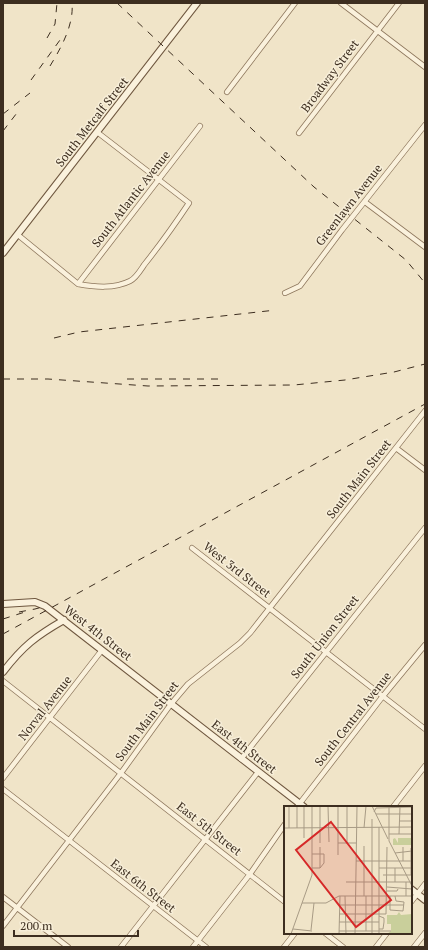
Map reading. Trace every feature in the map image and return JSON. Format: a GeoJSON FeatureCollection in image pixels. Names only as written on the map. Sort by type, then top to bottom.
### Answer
{"type":"FeatureCollection","features":[{"type":"Feature","properties":{"kind":"street","name":"South Metcalf Street"},"geometry":{"type":"LineString","coordinates":[[3,254],[197,3]]}},
{"type":"Feature","properties":{"kind":"street"},"geometry":{"type":"LineString","coordinates":[[227,92],[295,3]]}},
{"type":"Feature","properties":{"kind":"street"},"geometry":{"type":"LineString","coordinates":[[341,3],[425,67]]}},
{"type":"Feature","properties":{"kind":"street","name":"Broadway Street"},"geometry":{"type":"LineString","coordinates":[[299,133],[399,3]]}},
{"type":"Feature","properties":{"kind":"street","name":"Greenlawn Avenue"},"geometry":{"type":"LineString","coordinates":[[285,293],[300,286],[425,125]]}},
{"type":"Feature","properties":{"kind":"street","name":"South Atlantic Avenue"},"geometry":{"type":"LineString","coordinates":[[78,284],[200,126]]}},
{"type":"Feature","properties":{"kind":"street"},"geometry":{"type":"LineString","coordinates":[[18,235],[78,284],[107,286],[121,284],[132,280],[143,266],[190,203],[97,132]]}},
{"type":"Feature","properties":{"kind":"street"},"geometry":{"type":"LineString","coordinates":[[364,202],[425,247]]}},
{"type":"Feature","properties":{"kind":"street","name":"South Main Street"},"geometry":{"type":"LineString","coordinates":[[3,926],[121,773],[170,704],[188,684],[240,643],[250,633],[425,411]]}},
{"type":"Feature","properties":{"kind":"street"},"geometry":{"type":"LineString","coordinates":[[396,448],[425,470]]}},
{"type":"Feature","properties":{"kind":"street","name":"South Union Street"},"geometry":{"type":"LineString","coordinates":[[241,759],[425,528]]}},
{"type":"Feature","properties":{"kind":"street","name":"West 3rd Street"},"geometry":{"type":"LineString","coordinates":[[192,548],[425,729]]}},
{"type":"Feature","properties":{"kind":"street","name":"West 4th Street"},"geometry":{"type":"LineString","coordinates":[[3,604],[27,602],[39,603],[64,620],[170,704]]}},
{"type":"Feature","properties":{"kind":"street"},"geometry":{"type":"LineString","coordinates":[[3,672],[18,653],[31,641],[64,620]]}},
{"type":"Feature","properties":{"kind":"street","name":"South Central Avenue"},"geometry":{"type":"LineString","coordinates":[[300,806],[383,696],[425,645]]}},
{"type":"Feature","properties":{"kind":"street","name":"Norval Avenue"},"geometry":{"type":"LineString","coordinates":[[3,778],[102,650]]}},
{"type":"Feature","properties":{"kind":"street","name":"East 5th Street"},"geometry":{"type":"LineString","coordinates":[[3,681],[284,901]]}},
{"type":"Feature","properties":{"kind":"street","name":"East 4th Street"},"geometry":{"type":"LineString","coordinates":[[170,704],[300,806]]}},
{"type":"Feature","properties":{"kind":"street"},"geometry":{"type":"LineString","coordinates":[[394,806],[425,766]]}},
{"type":"Feature","properties":{"kind":"street"},"geometry":{"type":"LineString","coordinates":[[122,947],[258,772]]}},
{"type":"Feature","properties":{"kind":"street","name":"East 6th Street"},"geometry":{"type":"LineString","coordinates":[[3,789],[206,947]]}},
{"type":"Feature","properties":{"kind":"street"},"geometry":{"type":"LineString","coordinates":[[193,947],[250,874],[284,825]]}},
{"type":"Feature","properties":{"kind":"street"},"geometry":{"type":"LineString","coordinates":[[412,901],[425,884]]}},
{"type":"Feature","properties":{"kind":"street"},"geometry":{"type":"LineString","coordinates":[[412,891],[425,900]]}},
{"type":"Feature","properties":{"kind":"street"},"geometry":{"type":"LineString","coordinates":[[3,897],[68,947]]}},
{"type":"Feature","properties":{"kind":"street"},"geometry":{"type":"LineString","coordinates":[[414,947],[425,933]]}},
{"type":"Feature","properties":{"kind":"street"},"geometry":{"type":"LineString","coordinates":[[284,947],[293,934]]}},
{"type":"Feature","properties":{"kind":"street"},"geometry":{"type":"LineString","coordinates":[[326,934],[343,947]]}},
{"type":"Feature","properties":{"kind":"street"},"geometry":{"type":"LineString","coordinates":[[376,947],[386,934]]}},
{"type":"Feature","properties":{"kind":"railway"},"geometry":{"type":"LineString","coordinates":[[47,38],[55,24],[57,3]]}},
{"type":"Feature","properties":{"kind":"railway"},"geometry":{"type":"LineString","coordinates":[[50,66],[69,28],[72,3]]}},
{"type":"Feature","properties":{"kind":"railway"},"geometry":{"type":"LineString","coordinates":[[117,3],[314,187],[406,260],[425,283]]}},
{"type":"Feature","properties":{"kind":"railway"},"geometry":{"type":"LineString","coordinates":[[31,80],[60,40]]}},
{"type":"Feature","properties":{"kind":"railway"},"geometry":{"type":"LineString","coordinates":[[3,114],[30,93]]}},
{"type":"Feature","properties":{"kind":"railway"},"geometry":{"type":"LineString","coordinates":[[3,131],[20,109]]}},
{"type":"Feature","properties":{"kind":"railway"},"geometry":{"type":"LineString","coordinates":[[54,338],[79,332],[276,310]]}},
{"type":"Feature","properties":{"kind":"railway"},"geometry":{"type":"LineString","coordinates":[[3,379],[48,379],[148,386],[294,385],[345,380],[394,372],[425,364]]}},
{"type":"Feature","properties":{"kind":"railway"},"geometry":{"type":"LineString","coordinates":[[127,379],[219,379]]}},
{"type":"Feature","properties":{"kind":"railway"},"geometry":{"type":"LineString","coordinates":[[3,634],[425,404]]}},
{"type":"Feature","properties":{"kind":"railway"},"geometry":{"type":"LineString","coordinates":[[19,612],[46,606]]}},
{"type":"Feature","properties":{"kind":"railway"},"geometry":{"type":"LineString","coordinates":[[3,619],[25,612]]}}]}
